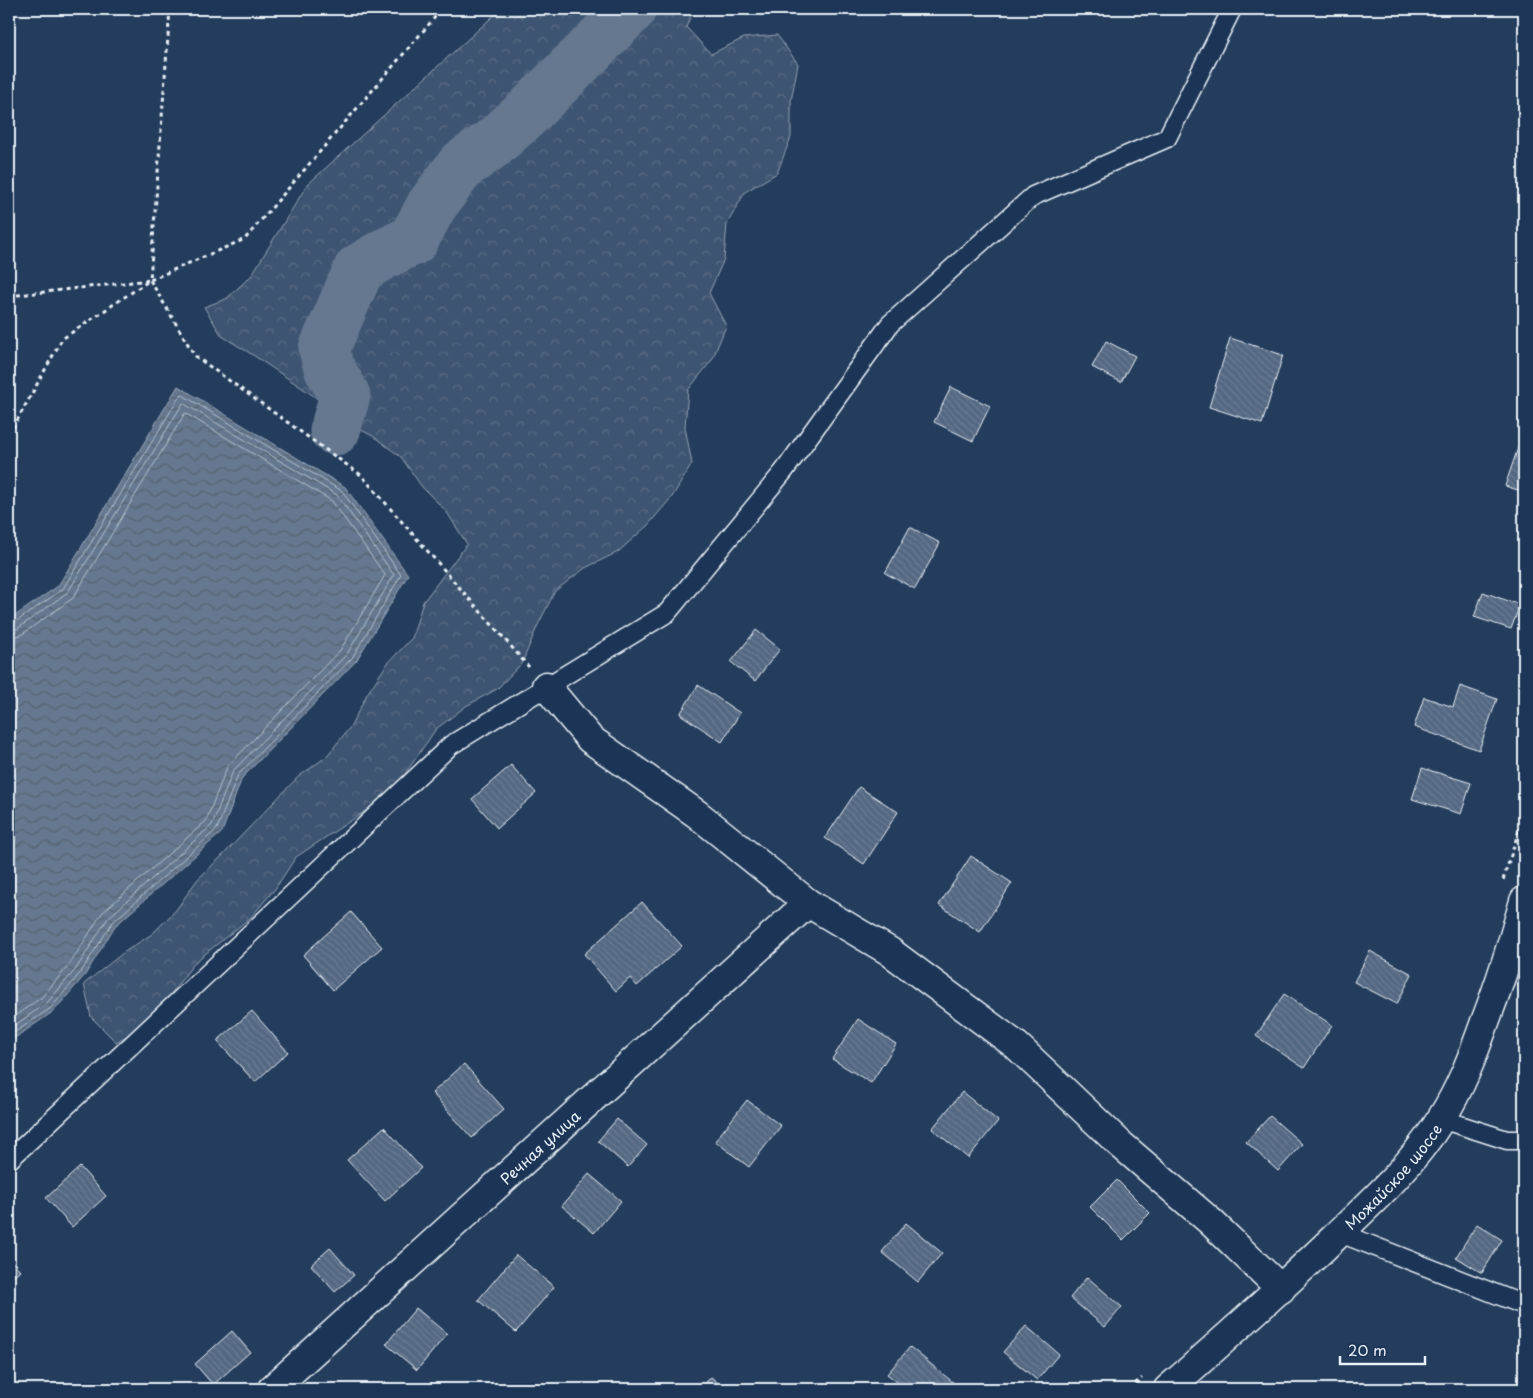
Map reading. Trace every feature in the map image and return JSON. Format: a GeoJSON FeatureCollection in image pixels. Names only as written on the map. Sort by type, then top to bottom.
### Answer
{"type":"FeatureCollection","features":[{"type":"Feature","properties":{"kind":"street"},"geometry":{"type":"LineString","coordinates":[[546,686],[590,739],[697,814],[808,903],[889,951],[1016,1046],[1119,1143],[1211,1222],[1281,1289]]}},
{"type":"Feature","properties":{"kind":"street","name":"Можайское шоссе"},"geometry":{"type":"LineString","coordinates":[[1168,1389],[1281,1289],[1384,1190],[1416,1153],[1441,1119],[1459,1087],[1475,1050],[1516,933],[1524,900]]}},
{"type":"Feature","properties":{"kind":"street","name":"Речная улица"},"geometry":{"type":"LineString","coordinates":[[272,1389],[808,903]]}},
{"type":"Feature","properties":{"kind":"lane"},"geometry":{"type":"LineString","coordinates":[[9,1160],[450,744],[667,613],[784,471],[890,324],[1033,196],[1167,138],[1232,9]]}},
{"type":"Feature","properties":{"kind":"lane"},"geometry":{"type":"LineString","coordinates":[[1441,1119],[1507,1140],[1524,1140]]}},
{"type":"Feature","properties":{"kind":"lane"},"geometry":{"type":"LineString","coordinates":[[1340,1232],[1524,1305]]}},
{"type":"Feature","properties":{"kind":"path"},"geometry":{"type":"LineString","coordinates":[[170,9],[150,280],[195,356],[361,475],[546,686]]}},
{"type":"Feature","properties":{"kind":"path"},"geometry":{"type":"LineString","coordinates":[[9,435],[62,338],[150,280],[245,239],[442,9]]}},
{"type":"Feature","properties":{"kind":"path"},"geometry":{"type":"LineString","coordinates":[[9,296],[150,280]]}},
{"type":"Feature","properties":{"kind":"path"},"geometry":{"type":"LineString","coordinates":[[1503,881],[1524,815]]}},
{"type":"Feature","properties":{"kind":"path"},"geometry":{"type":"LineString","coordinates":[[1129,1389],[1144,1376]]}},
{"type":"Feature","properties":{"kind":"green space"},"geometry":{"type":"Polygon","coordinates":[[[501,9],[694,9],[686,27],[711,54],[744,38],[777,35],[798,64],[791,101],[791,137],[777,173],[745,192],[727,224],[724,259],[709,293],[726,326],[712,360],[688,390],[685,427],[692,464],[672,497],[648,525],[618,552],[585,568],[555,591],[522,663],[497,689],[466,706],[436,729],[391,794],[296,857],[275,889],[251,917],[195,962],[149,1023],[116,1042],[91,1017],[84,984],[123,953],[152,934],[176,910],[197,880],[298,777],[326,757],[351,726],[367,694],[387,664],[412,638],[423,602],[467,544],[446,511],[422,487],[401,457],[373,436],[341,420],[314,396],[222,336],[204,307],[226,299],[251,276],[307,185],[501,9]]]}},
{"type":"Feature","properties":{"kind":"water"},"geometry":{"type":"Polygon","coordinates":[[[178,386],[345,487],[408,575],[356,661],[242,778],[222,832],[115,926],[85,975],[54,1011],[9,1042],[9,620],[58,586],[178,386]]]}},
{"type":"Feature","properties":{"kind":"building"},"geometry":{"type":"Polygon","coordinates":[[[1230,338],[1283,355],[1262,424],[1209,407],[1230,338]]]}},
{"type":"Feature","properties":{"kind":"building"},"geometry":{"type":"Polygon","coordinates":[[[1106,341],[1135,356],[1121,382],[1092,367],[1106,341]]]}},
{"type":"Feature","properties":{"kind":"building"},"geometry":{"type":"Polygon","coordinates":[[[951,387],[990,406],[973,441],[934,422],[951,387]]]}},
{"type":"Feature","properties":{"kind":"building"},"geometry":{"type":"Polygon","coordinates":[[[1520,442],[1524,443],[1524,492],[1505,486],[1520,442]]]}},
{"type":"Feature","properties":{"kind":"building"},"geometry":{"type":"Polygon","coordinates":[[[910,527],[940,543],[915,589],[885,573],[910,527]]]}},
{"type":"Feature","properties":{"kind":"building"},"geometry":{"type":"Polygon","coordinates":[[[1483,592],[1520,605],[1511,629],[1474,617],[1483,592]]]}},
{"type":"Feature","properties":{"kind":"building"},"geometry":{"type":"Polygon","coordinates":[[[756,630],[780,649],[755,681],[731,662],[756,630]]]}},
{"type":"Feature","properties":{"kind":"building"},"geometry":{"type":"Polygon","coordinates":[[[698,685],[740,713],[722,742],[680,714],[698,685]]]}},
{"type":"Feature","properties":{"kind":"building"},"geometry":{"type":"Polygon","coordinates":[[[1460,686],[1497,699],[1479,750],[1414,727],[1424,697],[1453,707],[1460,686]]]}},
{"type":"Feature","properties":{"kind":"building"},"geometry":{"type":"Polygon","coordinates":[[[511,765],[536,793],[497,828],[472,799],[511,765]]]}},
{"type":"Feature","properties":{"kind":"building"},"geometry":{"type":"Polygon","coordinates":[[[1422,768],[1471,783],[1461,814],[1412,799],[1422,768]]]}},
{"type":"Feature","properties":{"kind":"building"},"geometry":{"type":"Polygon","coordinates":[[[859,787],[898,812],[864,864],[825,838],[859,787]]]}},
{"type":"Feature","properties":{"kind":"building"},"geometry":{"type":"Polygon","coordinates":[[[971,856],[1012,883],[980,932],[939,905],[971,856]]]}},
{"type":"Feature","properties":{"kind":"building"},"geometry":{"type":"Polygon","coordinates":[[[642,902],[682,946],[637,986],[630,978],[616,991],[584,954],[642,902]]]}},
{"type":"Feature","properties":{"kind":"building"},"geometry":{"type":"Polygon","coordinates":[[[351,912],[382,947],[333,990],[303,955],[351,912]]]}},
{"type":"Feature","properties":{"kind":"building"},"geometry":{"type":"Polygon","coordinates":[[[1370,951],[1412,974],[1397,1004],[1354,982],[1370,951]]]}},
{"type":"Feature","properties":{"kind":"building"},"geometry":{"type":"Polygon","coordinates":[[[1284,994],[1332,1025],[1304,1068],[1256,1036],[1284,994]]]}},
{"type":"Feature","properties":{"kind":"building"},"geometry":{"type":"Polygon","coordinates":[[[252,1011],[288,1052],[255,1082],[217,1041],[252,1011]]]}},
{"type":"Feature","properties":{"kind":"building"},"geometry":{"type":"Polygon","coordinates":[[[858,1019],[896,1044],[871,1083],[832,1059],[858,1019]]]}},
{"type":"Feature","properties":{"kind":"building"},"geometry":{"type":"Polygon","coordinates":[[[464,1064],[504,1109],[472,1138],[432,1093],[464,1064]]]}},
{"type":"Feature","properties":{"kind":"building"},"geometry":{"type":"Polygon","coordinates":[[[962,1092],[998,1121],[968,1158],[932,1129],[962,1092]]]}},
{"type":"Feature","properties":{"kind":"building"},"geometry":{"type":"Polygon","coordinates":[[[747,1100],[781,1126],[749,1167],[715,1141],[747,1100]]]}},
{"type":"Feature","properties":{"kind":"building"},"geometry":{"type":"Polygon","coordinates":[[[1270,1116],[1302,1144],[1278,1171],[1246,1142],[1270,1116]]]}},
{"type":"Feature","properties":{"kind":"building"},"geometry":{"type":"Polygon","coordinates":[[[617,1119],[647,1145],[628,1167],[598,1141],[617,1119]]]}},
{"type":"Feature","properties":{"kind":"building"},"geometry":{"type":"Polygon","coordinates":[[[384,1127],[421,1168],[385,1201],[347,1160],[384,1127]]]}},
{"type":"Feature","properties":{"kind":"building"},"geometry":{"type":"Polygon","coordinates":[[[80,1167],[106,1196],[72,1227],[46,1198],[80,1167]]]}},
{"type":"Feature","properties":{"kind":"building"},"geometry":{"type":"Polygon","coordinates":[[[589,1174],[621,1201],[594,1233],[562,1206],[589,1174]]]}},
{"type":"Feature","properties":{"kind":"building"},"geometry":{"type":"Polygon","coordinates":[[[1117,1180],[1150,1213],[1123,1240],[1090,1207],[1117,1180]]]}},
{"type":"Feature","properties":{"kind":"building"},"geometry":{"type":"Polygon","coordinates":[[[906,1223],[942,1253],[918,1282],[882,1252],[906,1223]]]}},
{"type":"Feature","properties":{"kind":"building"},"geometry":{"type":"Polygon","coordinates":[[[1477,1224],[1502,1240],[1482,1273],[1456,1257],[1477,1224]]]}},
{"type":"Feature","properties":{"kind":"building"},"geometry":{"type":"Polygon","coordinates":[[[330,1248],[354,1275],[335,1292],[311,1265],[330,1248]]]}},
{"type":"Feature","properties":{"kind":"building"},"geometry":{"type":"Polygon","coordinates":[[[516,1255],[554,1287],[516,1332],[478,1300],[516,1255]]]}},
{"type":"Feature","properties":{"kind":"building"},"geometry":{"type":"Polygon","coordinates":[[[9,1258],[20,1270],[9,1280],[9,1258]]]}},
{"type":"Feature","properties":{"kind":"building"},"geometry":{"type":"Polygon","coordinates":[[[1087,1277],[1122,1307],[1105,1327],[1070,1298],[1087,1277]]]}},
{"type":"Feature","properties":{"kind":"building"},"geometry":{"type":"Polygon","coordinates":[[[416,1308],[447,1334],[417,1370],[386,1344],[416,1308]]]}},
{"type":"Feature","properties":{"kind":"building"},"geometry":{"type":"Polygon","coordinates":[[[1026,1326],[1059,1354],[1037,1380],[1003,1352],[1026,1326]]]}},
{"type":"Feature","properties":{"kind":"building"},"geometry":{"type":"Polygon","coordinates":[[[232,1331],[250,1352],[213,1385],[195,1364],[232,1331]]]}},
{"type":"Feature","properties":{"kind":"building"},"geometry":{"type":"Polygon","coordinates":[[[910,1347],[961,1389],[906,1389],[887,1374],[910,1347]]]}},
{"type":"Feature","properties":{"kind":"building"},"geometry":{"type":"Polygon","coordinates":[[[711,1377],[725,1389],[700,1389],[711,1377]]]}},
{"type":"Feature","properties":{"kind":"waterway"},"geometry":{"type":"LineString","coordinates":[[335,430],[345,396],[329,368],[324,349],[359,269],[413,240],[432,205],[462,165],[492,144],[525,115],[631,9]]}}]}
